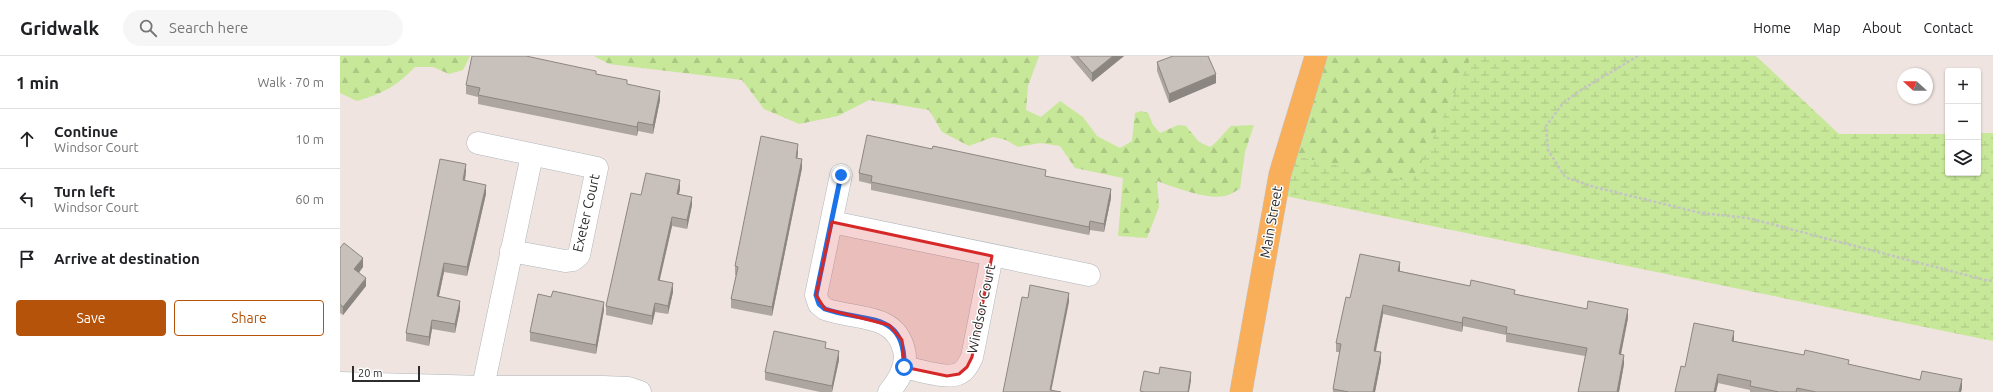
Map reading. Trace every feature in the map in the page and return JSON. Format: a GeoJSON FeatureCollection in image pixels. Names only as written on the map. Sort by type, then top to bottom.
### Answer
{"type":"FeatureCollection","features":[{"type":"Feature","properties":{"kind":"main road","name":"Main Street"},"geometry":{"type":"LineString","coordinates":[[1241,392],[1280,174],[1316,56]]}},
{"type":"Feature","properties":{"kind":"street","name":"Exeter Court"},"geometry":{"type":"LineString","coordinates":[[478,143],[597,168],[579,255],[573,260],[565,261],[511,251]]}},
{"type":"Feature","properties":{"kind":"street"},"geometry":{"type":"LineString","coordinates":[[483,388],[532,155]]}},
{"type":"Feature","properties":{"kind":"street"},"geometry":{"type":"LineString","coordinates":[[841,175],[816,295],[819,304],[825,309],[835,313],[876,320],[889,325],[897,332],[902,340],[905,354],[904,367],[898,380],[889,392]]}},
{"type":"Feature","properties":{"kind":"street","name":"Windsor Court"},"geometry":{"type":"LineString","coordinates":[[832,222],[1089,275]]}},
{"type":"Feature","properties":{"kind":"street","name":"Windsor Court"},"geometry":{"type":"LineString","coordinates":[[904,367],[947,376],[959,374],[967,367],[972,357],[992,256]]}},
{"type":"Feature","properties":{"kind":"street"},"geometry":{"type":"LineString","coordinates":[[340,383],[483,388],[628,388],[640,392]]}},
{"type":"Feature","properties":{"kind":"path"},"geometry":{"type":"LineString","coordinates":[[1638,56],[1581,90],[1563,103],[1546,126],[1548,150],[1565,177],[1594,187],[1701,213],[1748,218],[1985,280],[1993,280]]}},
{"type":"Feature","properties":{"kind":"highlighted area"},"geometry":{"type":"Polygon","coordinates":[[[832,222],[992,256],[972,357],[967,367],[959,374],[947,376],[904,367],[902,340],[889,325],[825,309],[816,295],[832,222]]]}},
{"type":"Feature","properties":{"kind":"green space"},"geometry":{"type":"Polygon","coordinates":[[[340,56],[470,56],[463,70],[449,74],[433,67],[415,67],[401,80],[389,88],[375,95],[357,101],[340,93],[340,56]]]}},
{"type":"Feature","properties":{"kind":"green space"},"geometry":{"type":"Polygon","coordinates":[[[594,56],[1039,56],[1028,86],[1026,110],[1041,117],[1060,101],[1083,117],[1097,136],[1120,148],[1132,141],[1135,113],[1141,111],[1148,113],[1153,125],[1160,133],[1178,125],[1186,126],[1199,142],[1210,147],[1231,126],[1254,125],[1245,152],[1240,189],[1229,195],[1218,197],[1200,195],[1157,181],[1159,207],[1147,238],[1118,236],[1123,178],[1075,168],[1060,146],[1040,143],[1018,147],[1006,140],[993,137],[969,146],[942,132],[929,110],[869,100],[838,116],[799,124],[764,109],[742,80],[609,64],[594,56]]]}},
{"type":"Feature","properties":{"kind":"green space"},"geometry":{"type":"Polygon","coordinates":[[[1316,56],[1472,56],[1412,183],[1286,154],[1316,56]]]}},
{"type":"Feature","properties":{"kind":"green space"},"geometry":{"type":"Polygon","coordinates":[[[1472,56],[1756,56],[1839,134],[1945,134],[1945,176],[1981,176],[1981,133],[1993,133],[1993,341],[1276,194],[1286,154],[1412,182],[1472,56]]]}},
{"type":"Feature","properties":{"kind":"building"},"geometry":{"type":"Polygon","coordinates":[[[472,56],[526,56],[596,71],[596,74],[627,80],[627,84],[660,91],[653,125],[638,122],[637,127],[478,95],[480,88],[466,85],[472,56]]]}},
{"type":"Feature","properties":{"kind":"building"},"geometry":{"type":"Polygon","coordinates":[[[1077,56],[1113,56],[1092,73],[1077,56]]]}},
{"type":"Feature","properties":{"kind":"building"},"geometry":{"type":"Polygon","coordinates":[[[1173,56],[1208,56],[1216,74],[1169,94],[1157,62],[1173,56]]]}},
{"type":"Feature","properties":{"kind":"building"},"geometry":{"type":"Polygon","coordinates":[[[867,135],[932,149],[933,146],[1046,170],[1045,176],[1111,189],[1104,224],[1090,221],[1089,227],[871,182],[872,176],[859,173],[867,135]]]}},
{"type":"Feature","properties":{"kind":"building"},"geometry":{"type":"Polygon","coordinates":[[[761,136],[798,144],[796,158],[802,159],[772,307],[731,299],[738,267],[735,266],[761,136]]]}},
{"type":"Feature","properties":{"kind":"building"},"geometry":{"type":"Polygon","coordinates":[[[440,159],[466,164],[463,180],[486,185],[467,267],[444,263],[437,296],[460,301],[455,324],[432,320],[429,337],[406,333],[440,159]]]}},
{"type":"Feature","properties":{"kind":"building"},"geometry":{"type":"Polygon","coordinates":[[[646,173],[680,180],[677,194],[692,197],[687,220],[672,217],[658,280],[673,283],[668,306],[655,303],[652,316],[606,306],[631,193],[641,195],[646,173]]]}},
{"type":"Feature","properties":{"kind":"building"},"geometry":{"type":"Polygon","coordinates":[[[344,243],[363,258],[354,269],[366,278],[343,307],[340,304],[340,248],[344,243]]]}},
{"type":"Feature","properties":{"kind":"building"},"geometry":{"type":"Polygon","coordinates":[[[1360,254],[1400,262],[1398,271],[1470,286],[1471,280],[1515,290],[1514,294],[1587,309],[1588,301],[1628,309],[1619,354],[1624,355],[1617,392],[1578,392],[1587,348],[1506,333],[1507,327],[1463,317],[1462,323],[1383,305],[1374,351],[1381,352],[1373,392],[1349,392],[1333,389],[1341,344],[1336,343],[1346,297],[1350,298],[1360,254]]]}},
{"type":"Feature","properties":{"kind":"building"},"geometry":{"type":"Polygon","coordinates":[[[1030,285],[1069,293],[1050,390],[1061,392],[1003,392],[1022,297],[1028,298],[1030,285]]]}},
{"type":"Feature","properties":{"kind":"building"},"geometry":{"type":"Polygon","coordinates":[[[553,291],[604,302],[596,345],[530,332],[538,294],[551,297],[553,291]]]}},
{"type":"Feature","properties":{"kind":"building"},"geometry":{"type":"Polygon","coordinates":[[[1694,323],[1734,331],[1732,341],[1804,355],[1805,350],[1849,360],[1848,364],[1920,380],[1922,371],[1962,379],[1959,392],[1816,392],[1797,388],[1796,392],[1779,392],[1750,386],[1751,381],[1718,374],[1714,392],[1675,392],[1681,366],[1685,367],[1694,323]]]}},
{"type":"Feature","properties":{"kind":"building"},"geometry":{"type":"Polygon","coordinates":[[[774,331],[826,342],[825,348],[839,351],[832,386],[765,372],[774,331]]]}},
{"type":"Feature","properties":{"kind":"building"},"geometry":{"type":"Polygon","coordinates":[[[1160,367],[1191,372],[1188,392],[1140,391],[1144,371],[1159,374],[1160,367]]]}},
{"type":"Feature","properties":{"kind":"route"},"geometry":{"type":"LineString","coordinates":[[841,175],[816,295],[819,304],[825,309],[835,313],[876,320],[889,325],[897,332],[902,340],[905,354],[904,367]]}}]}
